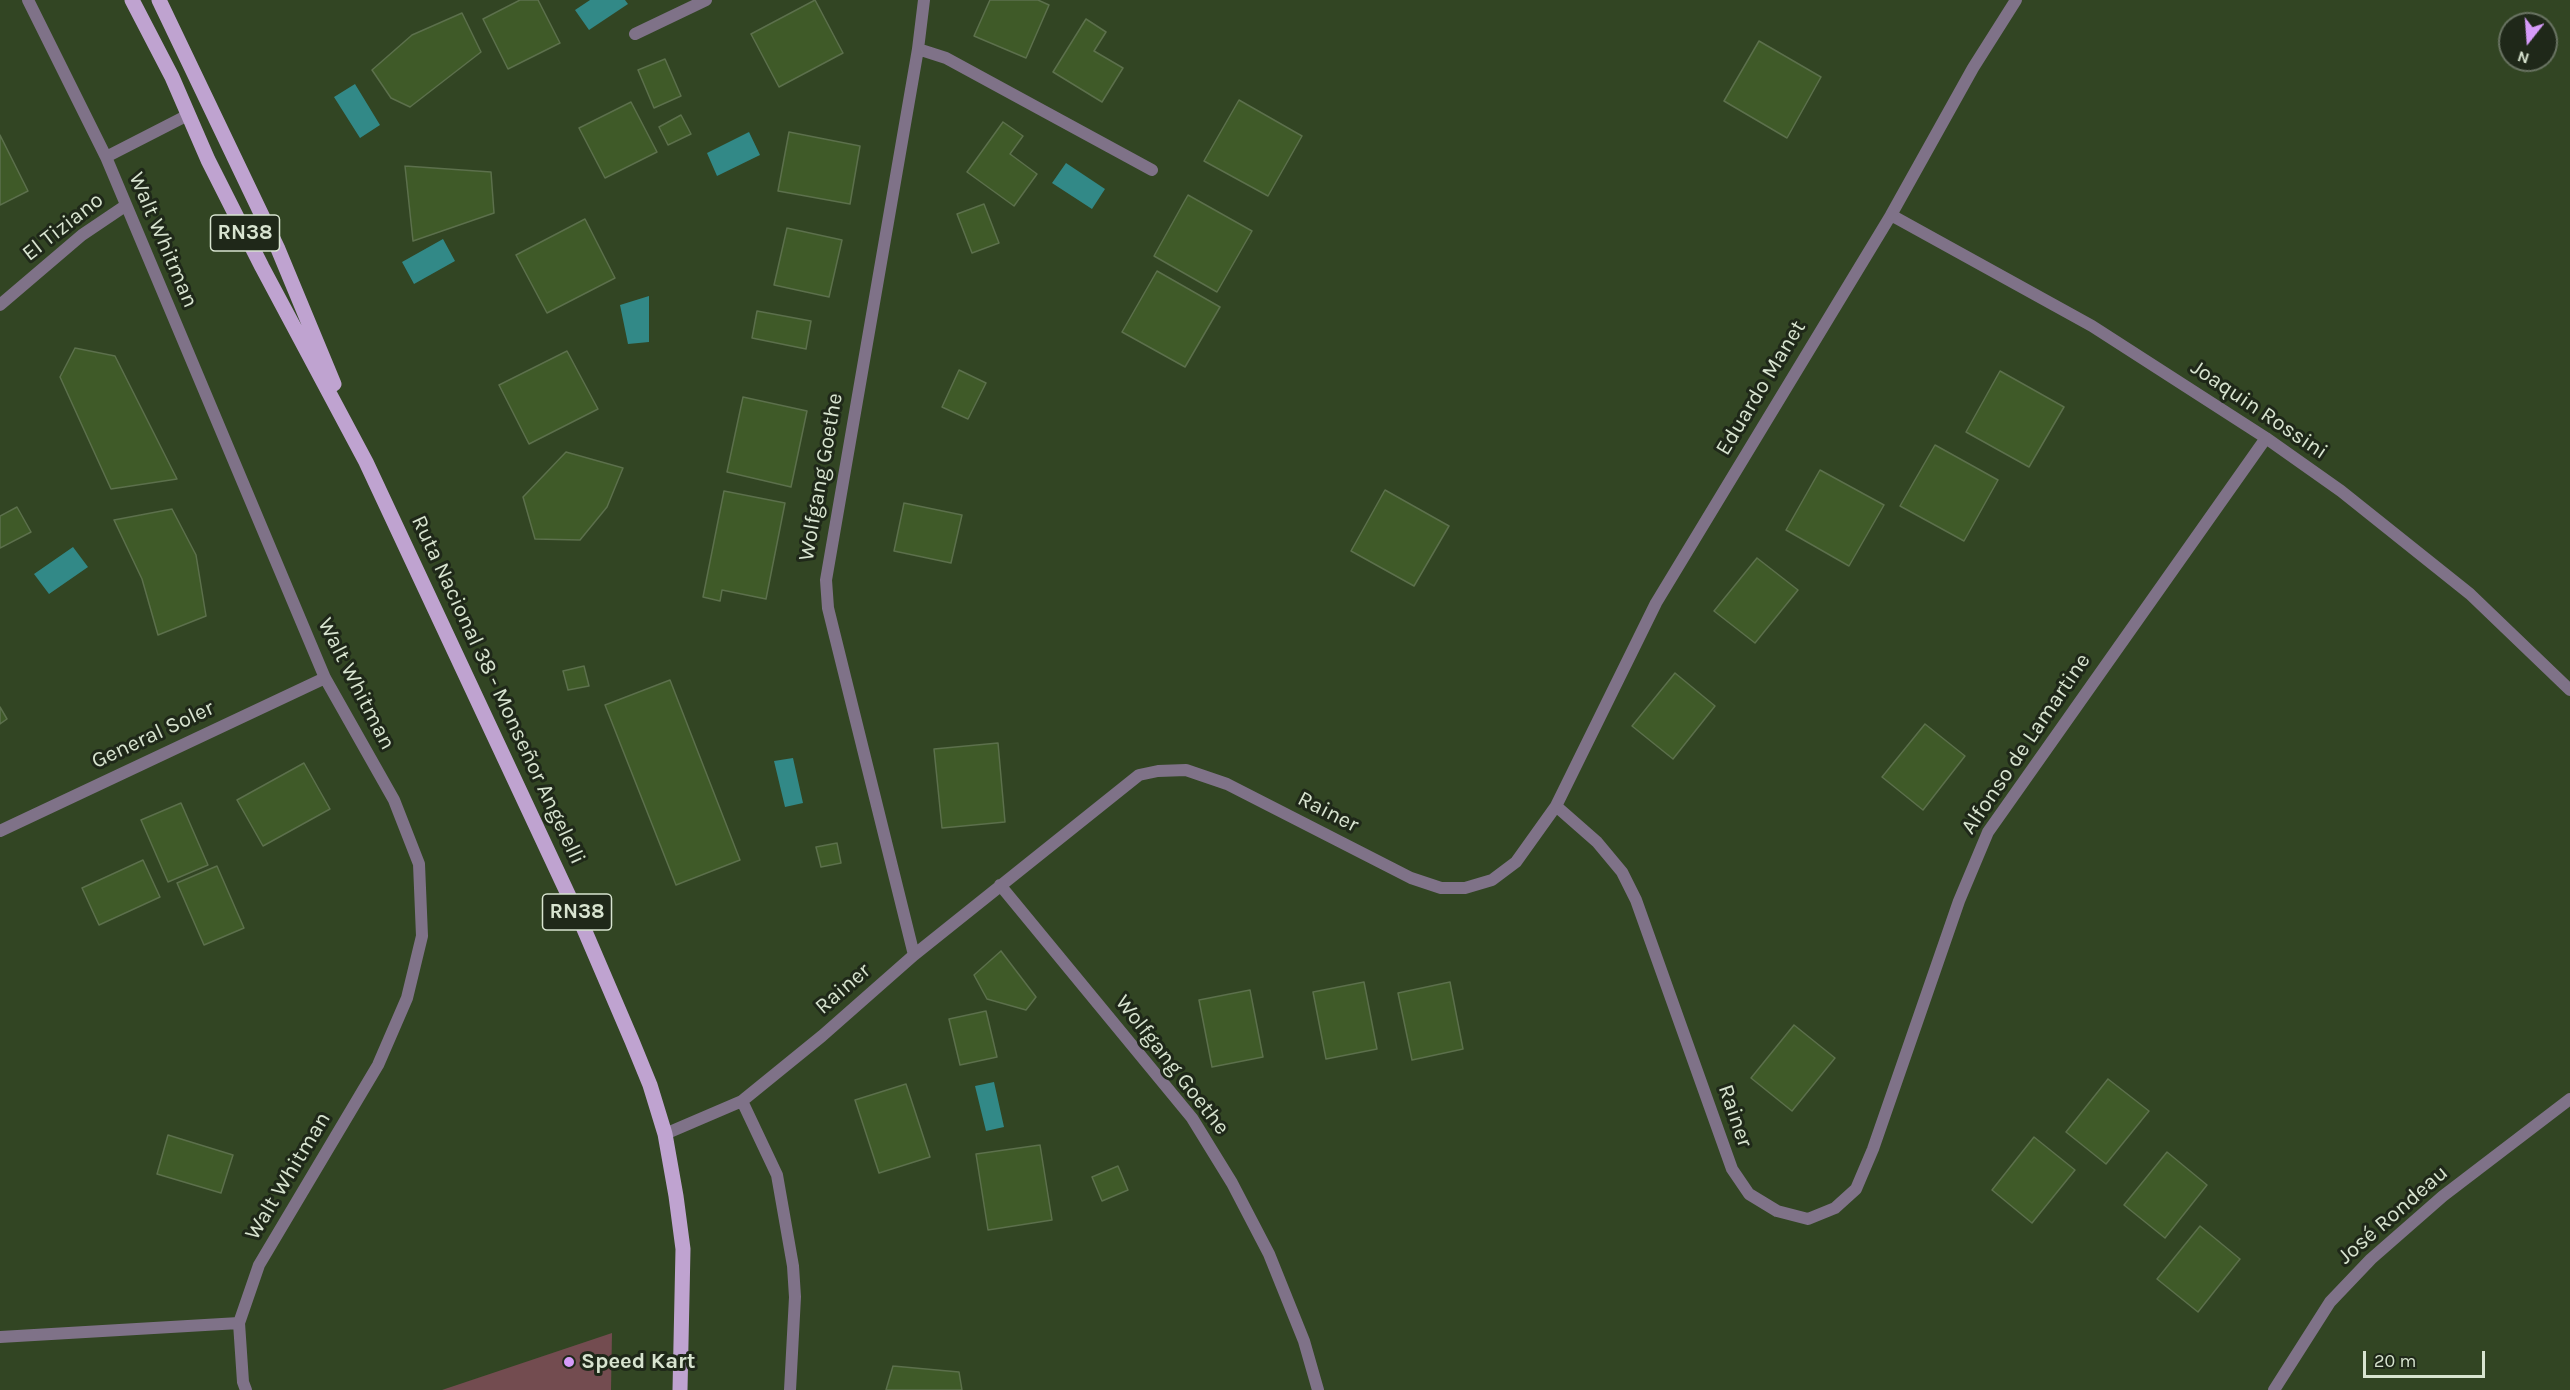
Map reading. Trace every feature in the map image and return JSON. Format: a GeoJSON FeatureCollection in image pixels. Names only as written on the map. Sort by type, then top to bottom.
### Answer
{"type":"FeatureCollection","features":[{"type":"Feature","properties":{"kind":"main road","name":"Ruta Nacional 38 - Monseñor Angelelli"},"geometry":{"type":"LineString","coordinates":[[132,0],[172,77],[188,115],[262,267],[366,462]]}},
{"type":"Feature","properties":{"kind":"main road","name":"Ruta Nacional 38 - Monseñor Angelelli"},"geometry":{"type":"LineString","coordinates":[[159,0],[278,249],[366,462],[581,922],[650,1085],[665,1134],[683,1249],[680,1390]]}},
{"type":"Feature","properties":{"kind":"street","name":"Walt Whitman"},"geometry":{"type":"LineString","coordinates":[[28,0],[106,157],[324,678],[394,800],[419,864],[422,936],[407,998],[378,1065],[259,1265],[240,1323],[243,1382],[246,1390]]}},
{"type":"Feature","properties":{"kind":"street"},"geometry":{"type":"LineString","coordinates":[[635,34],[706,0]]}},
{"type":"Feature","properties":{"kind":"street","name":"Wolfgang Goethe"},"geometry":{"type":"LineString","coordinates":[[914,956],[828,608],[825,580],[918,49],[924,0]]}},
{"type":"Feature","properties":{"kind":"street","name":"Eduardo Manet"},"geometry":{"type":"LineString","coordinates":[[1556,806],[1656,603],[1891,215],[1973,68],[2016,0]]}},
{"type":"Feature","properties":{"kind":"street"},"geometry":{"type":"LineString","coordinates":[[918,49],[946,58],[1152,170]]}},
{"type":"Feature","properties":{"kind":"street","name":"El Tiziano"},"geometry":{"type":"LineString","coordinates":[[106,157],[188,115]]}},
{"type":"Feature","properties":{"kind":"street","name":"El Tiziano"},"geometry":{"type":"LineString","coordinates":[[0,305],[82,236],[125,206]]}},
{"type":"Feature","properties":{"kind":"street","name":"Joaquin Rossini"},"geometry":{"type":"LineString","coordinates":[[1891,215],[2092,326],[2266,438],[2341,491],[2470,594],[2570,690]]}},
{"type":"Feature","properties":{"kind":"street","name":"Alfonso de Lamartine"},"geometry":{"type":"LineString","coordinates":[[1808,1219],[1835,1208],[1856,1189],[1873,1149],[1959,901],[1988,832],[2011,796],[2266,438]]}},
{"type":"Feature","properties":{"kind":"street","name":"General Soler"},"geometry":{"type":"LineString","coordinates":[[0,831],[324,678]]}},
{"type":"Feature","properties":{"kind":"street","name":"Rainer"},"geometry":{"type":"LineString","coordinates":[[665,1134],[742,1101],[1000,885],[1139,775],[1158,771],[1186,771],[1227,784],[1411,878],[1441,888],[1465,888],[1492,880],[1516,862],[1556,806],[1597,842],[1622,872],[1636,900],[1732,1169],[1749,1194],[1777,1211],[1808,1219]]}},
{"type":"Feature","properties":{"kind":"street","name":"Wolfgang Goethe"},"geometry":{"type":"LineString","coordinates":[[1000,885],[1192,1118],[1232,1183],[1269,1254],[1304,1341],[1318,1390]]}},
{"type":"Feature","properties":{"kind":"street","name":"José Rondeau"},"geometry":{"type":"LineString","coordinates":[[2274,1390],[2330,1302],[2371,1259],[2443,1196],[2570,1099]]}},
{"type":"Feature","properties":{"kind":"street"},"geometry":{"type":"LineString","coordinates":[[742,1101],[777,1176],[793,1266],[795,1297],[790,1390]]}},
{"type":"Feature","properties":{"kind":"street"},"geometry":{"type":"LineString","coordinates":[[0,1337],[240,1323]]}},
{"type":"Feature","properties":{"kind":"shaded area","name":"Speed Kart"},"geometry":{"type":"Polygon","coordinates":[[[612,1333],[611,1390],[442,1390],[612,1333]]]}},
{"type":"Feature","properties":{"kind":"water"},"geometry":{"type":"Polygon","coordinates":[[[590,0],[625,0],[628,4],[589,30],[575,10],[590,0]]]}},
{"type":"Feature","properties":{"kind":"water"},"geometry":{"type":"Polygon","coordinates":[[[355,84],[380,125],[360,138],[334,97],[355,84]]]}},
{"type":"Feature","properties":{"kind":"water"},"geometry":{"type":"Polygon","coordinates":[[[749,132],[760,155],[717,176],[707,153],[749,132]]]}},
{"type":"Feature","properties":{"kind":"water"},"geometry":{"type":"Polygon","coordinates":[[[1066,163],[1105,189],[1092,209],[1052,183],[1066,163]]]}},
{"type":"Feature","properties":{"kind":"water"},"geometry":{"type":"Polygon","coordinates":[[[443,239],[455,261],[414,284],[402,262],[443,239]]]}},
{"type":"Feature","properties":{"kind":"water"},"geometry":{"type":"Polygon","coordinates":[[[649,296],[649,342],[628,344],[620,305],[649,296]]]}},
{"type":"Feature","properties":{"kind":"water"},"geometry":{"type":"Polygon","coordinates":[[[73,547],[88,567],[49,594],[34,574],[73,547]]]}},
{"type":"Feature","properties":{"kind":"water"},"geometry":{"type":"Polygon","coordinates":[[[793,758],[803,803],[785,807],[774,761],[793,758]]]}},
{"type":"Feature","properties":{"kind":"water"},"geometry":{"type":"Polygon","coordinates":[[[994,1082],[1004,1127],[986,1131],[975,1086],[994,1082]]]}},
{"type":"Feature","properties":{"kind":"building"},"geometry":{"type":"Polygon","coordinates":[[[520,0],[538,0],[560,43],[508,69],[483,19],[520,0]]]}},
{"type":"Feature","properties":{"kind":"building"},"geometry":{"type":"Polygon","coordinates":[[[815,0],[843,53],[779,87],[751,34],[815,0]]]}},
{"type":"Feature","properties":{"kind":"building"},"geometry":{"type":"Polygon","coordinates":[[[990,0],[1038,0],[1049,5],[1026,58],[974,36],[990,0]]]}},
{"type":"Feature","properties":{"kind":"building"},"geometry":{"type":"Polygon","coordinates":[[[462,13],[481,52],[410,107],[391,98],[372,70],[412,35],[462,13]]]}},
{"type":"Feature","properties":{"kind":"building"},"geometry":{"type":"Polygon","coordinates":[[[1086,19],[1106,32],[1094,51],[1123,68],[1102,102],[1053,72],[1086,19]]]}},
{"type":"Feature","properties":{"kind":"building"},"geometry":{"type":"Polygon","coordinates":[[[1759,41],[1821,77],[1787,138],[1724,101],[1759,41]]]}},
{"type":"Feature","properties":{"kind":"building"},"geometry":{"type":"Polygon","coordinates":[[[665,59],[681,96],[654,108],[638,70],[665,59]]]}},
{"type":"Feature","properties":{"kind":"building"},"geometry":{"type":"Polygon","coordinates":[[[1239,100],[1302,136],[1268,196],[1204,161],[1239,100]]]}},
{"type":"Feature","properties":{"kind":"building"},"geometry":{"type":"Polygon","coordinates":[[[631,102],[657,152],[605,178],[579,128],[631,102]]]}},
{"type":"Feature","properties":{"kind":"building"},"geometry":{"type":"Polygon","coordinates":[[[681,115],[691,134],[668,145],[659,127],[681,115]]]}},
{"type":"Feature","properties":{"kind":"building"},"geometry":{"type":"Polygon","coordinates":[[[1003,122],[1023,136],[1010,154],[1037,174],[1014,206],[967,172],[1003,122]]]}},
{"type":"Feature","properties":{"kind":"building"},"geometry":{"type":"Polygon","coordinates":[[[789,132],[860,146],[850,204],[778,191],[789,132]]]}},
{"type":"Feature","properties":{"kind":"building"},"geometry":{"type":"Polygon","coordinates":[[[0,135],[28,191],[0,205],[0,135]]]}},
{"type":"Feature","properties":{"kind":"building"},"geometry":{"type":"Polygon","coordinates":[[[405,166],[491,172],[494,213],[413,241],[405,166]]]}},
{"type":"Feature","properties":{"kind":"building"},"geometry":{"type":"Polygon","coordinates":[[[1188,195],[1252,231],[1217,292],[1154,256],[1188,195]]]}},
{"type":"Feature","properties":{"kind":"building"},"geometry":{"type":"Polygon","coordinates":[[[984,204],[999,243],[972,253],[957,214],[984,204]]]}},
{"type":"Feature","properties":{"kind":"building"},"geometry":{"type":"Polygon","coordinates":[[[585,219],[615,278],[547,313],[516,255],[585,219]]]}},
{"type":"Feature","properties":{"kind":"building"},"geometry":{"type":"Polygon","coordinates":[[[787,228],[842,240],[829,297],[774,285],[787,228]]]}},
{"type":"Feature","properties":{"kind":"building"},"geometry":{"type":"Polygon","coordinates":[[[1157,271],[1220,307],[1185,367],[1122,332],[1157,271]]]}},
{"type":"Feature","properties":{"kind":"building"},"geometry":{"type":"Polygon","coordinates":[[[757,311],[811,321],[806,349],[752,338],[757,311]]]}},
{"type":"Feature","properties":{"kind":"building"},"geometry":{"type":"Polygon","coordinates":[[[75,348],[115,356],[177,479],[111,489],[60,377],[75,348]]]}},
{"type":"Feature","properties":{"kind":"building"},"geometry":{"type":"Polygon","coordinates":[[[567,351],[598,409],[529,444],[499,385],[567,351]]]}},
{"type":"Feature","properties":{"kind":"building"},"geometry":{"type":"Polygon","coordinates":[[[959,370],[986,383],[968,419],[942,407],[959,370]]]}},
{"type":"Feature","properties":{"kind":"building"},"geometry":{"type":"Polygon","coordinates":[[[2000,371],[2064,407],[2029,467],[1966,432],[2000,371]]]}},
{"type":"Feature","properties":{"kind":"building"},"geometry":{"type":"Polygon","coordinates":[[[743,397],[807,411],[791,487],[727,472],[743,397]]]}},
{"type":"Feature","properties":{"kind":"building"},"geometry":{"type":"Polygon","coordinates":[[[1935,445],[1998,480],[1964,541],[1900,506],[1935,445]]]}},
{"type":"Feature","properties":{"kind":"building"},"geometry":{"type":"Polygon","coordinates":[[[566,452],[623,468],[607,507],[580,540],[535,539],[523,497],[566,452]]]}},
{"type":"Feature","properties":{"kind":"building"},"geometry":{"type":"Polygon","coordinates":[[[1820,470],[1884,505],[1849,566],[1786,530],[1820,470]]]}},
{"type":"Feature","properties":{"kind":"building"},"geometry":{"type":"Polygon","coordinates":[[[1385,490],[1449,526],[1414,586],[1351,551],[1385,490]]]}},
{"type":"Feature","properties":{"kind":"building"},"geometry":{"type":"Polygon","coordinates":[[[724,491],[785,503],[766,599],[722,590],[720,601],[703,597],[724,491]]]}},
{"type":"Feature","properties":{"kind":"building"},"geometry":{"type":"Polygon","coordinates":[[[904,503],[962,515],[951,563],[894,551],[904,503]]]}},
{"type":"Feature","properties":{"kind":"building"},"geometry":{"type":"Polygon","coordinates":[[[17,507],[31,532],[0,548],[0,516],[17,507]]]}},
{"type":"Feature","properties":{"kind":"building"},"geometry":{"type":"Polygon","coordinates":[[[172,509],[196,555],[206,616],[158,635],[142,579],[114,520],[172,509]]]}},
{"type":"Feature","properties":{"kind":"building"},"geometry":{"type":"Polygon","coordinates":[[[1757,558],[1798,590],[1755,643],[1714,611],[1757,558]]]}},
{"type":"Feature","properties":{"kind":"building"},"geometry":{"type":"Polygon","coordinates":[[[584,666],[589,686],[568,690],[563,671],[584,666]]]}},
{"type":"Feature","properties":{"kind":"building"},"geometry":{"type":"Polygon","coordinates":[[[1675,673],[1715,706],[1673,759],[1632,726],[1675,673]]]}},
{"type":"Feature","properties":{"kind":"building"},"geometry":{"type":"Polygon","coordinates":[[[670,680],[740,860],[676,885],[605,705],[670,680]]]}},
{"type":"Feature","properties":{"kind":"building"},"geometry":{"type":"Polygon","coordinates":[[[0,707],[7,719],[0,724],[0,707]]]}},
{"type":"Feature","properties":{"kind":"building"},"geometry":{"type":"Polygon","coordinates":[[[1925,724],[1965,756],[1923,810],[1882,777],[1925,724]]]}},
{"type":"Feature","properties":{"kind":"building"},"geometry":{"type":"Polygon","coordinates":[[[998,743],[1005,822],[942,828],[934,749],[998,743]]]}},
{"type":"Feature","properties":{"kind":"building"},"geometry":{"type":"Polygon","coordinates":[[[304,763],[330,809],[263,846],[237,800],[304,763]]]}},
{"type":"Feature","properties":{"kind":"building"},"geometry":{"type":"Polygon","coordinates":[[[181,803],[208,865],[168,882],[141,820],[181,803]]]}},
{"type":"Feature","properties":{"kind":"building"},"geometry":{"type":"Polygon","coordinates":[[[837,843],[841,863],[821,867],[816,847],[837,843]]]}},
{"type":"Feature","properties":{"kind":"building"},"geometry":{"type":"Polygon","coordinates":[[[143,860],[160,897],[99,925],[82,888],[143,860]]]}},
{"type":"Feature","properties":{"kind":"building"},"geometry":{"type":"Polygon","coordinates":[[[217,866],[244,928],[204,945],[177,883],[217,866]]]}},
{"type":"Feature","properties":{"kind":"building"},"geometry":{"type":"Polygon","coordinates":[[[1001,951],[1036,997],[1026,1010],[987,999],[974,975],[1001,951]]]}},
{"type":"Feature","properties":{"kind":"building"},"geometry":{"type":"Polygon","coordinates":[[[1364,982],[1377,1049],[1326,1059],[1313,992],[1364,982]]]}},
{"type":"Feature","properties":{"kind":"building"},"geometry":{"type":"Polygon","coordinates":[[[1450,982],[1463,1049],[1412,1060],[1398,993],[1450,982]]]}},
{"type":"Feature","properties":{"kind":"building"},"geometry":{"type":"Polygon","coordinates":[[[1250,990],[1263,1057],[1212,1067],[1199,1000],[1250,990]]]}},
{"type":"Feature","properties":{"kind":"building"},"geometry":{"type":"Polygon","coordinates":[[[986,1011],[997,1057],[960,1065],[949,1019],[986,1011]]]}},
{"type":"Feature","properties":{"kind":"building"},"geometry":{"type":"Polygon","coordinates":[[[1794,1025],[1835,1058],[1792,1111],[1751,1078],[1794,1025]]]}},
{"type":"Feature","properties":{"kind":"building"},"geometry":{"type":"Polygon","coordinates":[[[2108,1079],[2149,1111],[2106,1164],[2066,1132],[2108,1079]]]}},
{"type":"Feature","properties":{"kind":"building"},"geometry":{"type":"Polygon","coordinates":[[[906,1084],[930,1157],[879,1173],[855,1100],[906,1084]]]}},
{"type":"Feature","properties":{"kind":"building"},"geometry":{"type":"Polygon","coordinates":[[[168,1135],[233,1155],[221,1193],[157,1174],[168,1135]]]}},
{"type":"Feature","properties":{"kind":"building"},"geometry":{"type":"Polygon","coordinates":[[[2034,1137],[2075,1170],[2032,1223],[1992,1190],[2034,1137]]]}},
{"type":"Feature","properties":{"kind":"building"},"geometry":{"type":"Polygon","coordinates":[[[1040,1145],[1052,1220],[988,1230],[976,1154],[1040,1145]]]}},
{"type":"Feature","properties":{"kind":"building"},"geometry":{"type":"Polygon","coordinates":[[[2167,1152],[2207,1185],[2165,1238],[2124,1205],[2167,1152]]]}},
{"type":"Feature","properties":{"kind":"building"},"geometry":{"type":"Polygon","coordinates":[[[1118,1166],[1128,1190],[1102,1201],[1092,1177],[1118,1166]]]}},
{"type":"Feature","properties":{"kind":"building"},"geometry":{"type":"Polygon","coordinates":[[[2200,1226],[2240,1259],[2198,1312],[2157,1279],[2200,1226]]]}},
{"type":"Feature","properties":{"kind":"building"},"geometry":{"type":"Polygon","coordinates":[[[893,1366],[959,1372],[962,1390],[886,1390],[893,1366]]]}},
{"type":"Feature","properties":{"kind":"place","name":"Speed Kart"},"geometry":{"type":"Point","coordinates":[569,1362]}}]}
